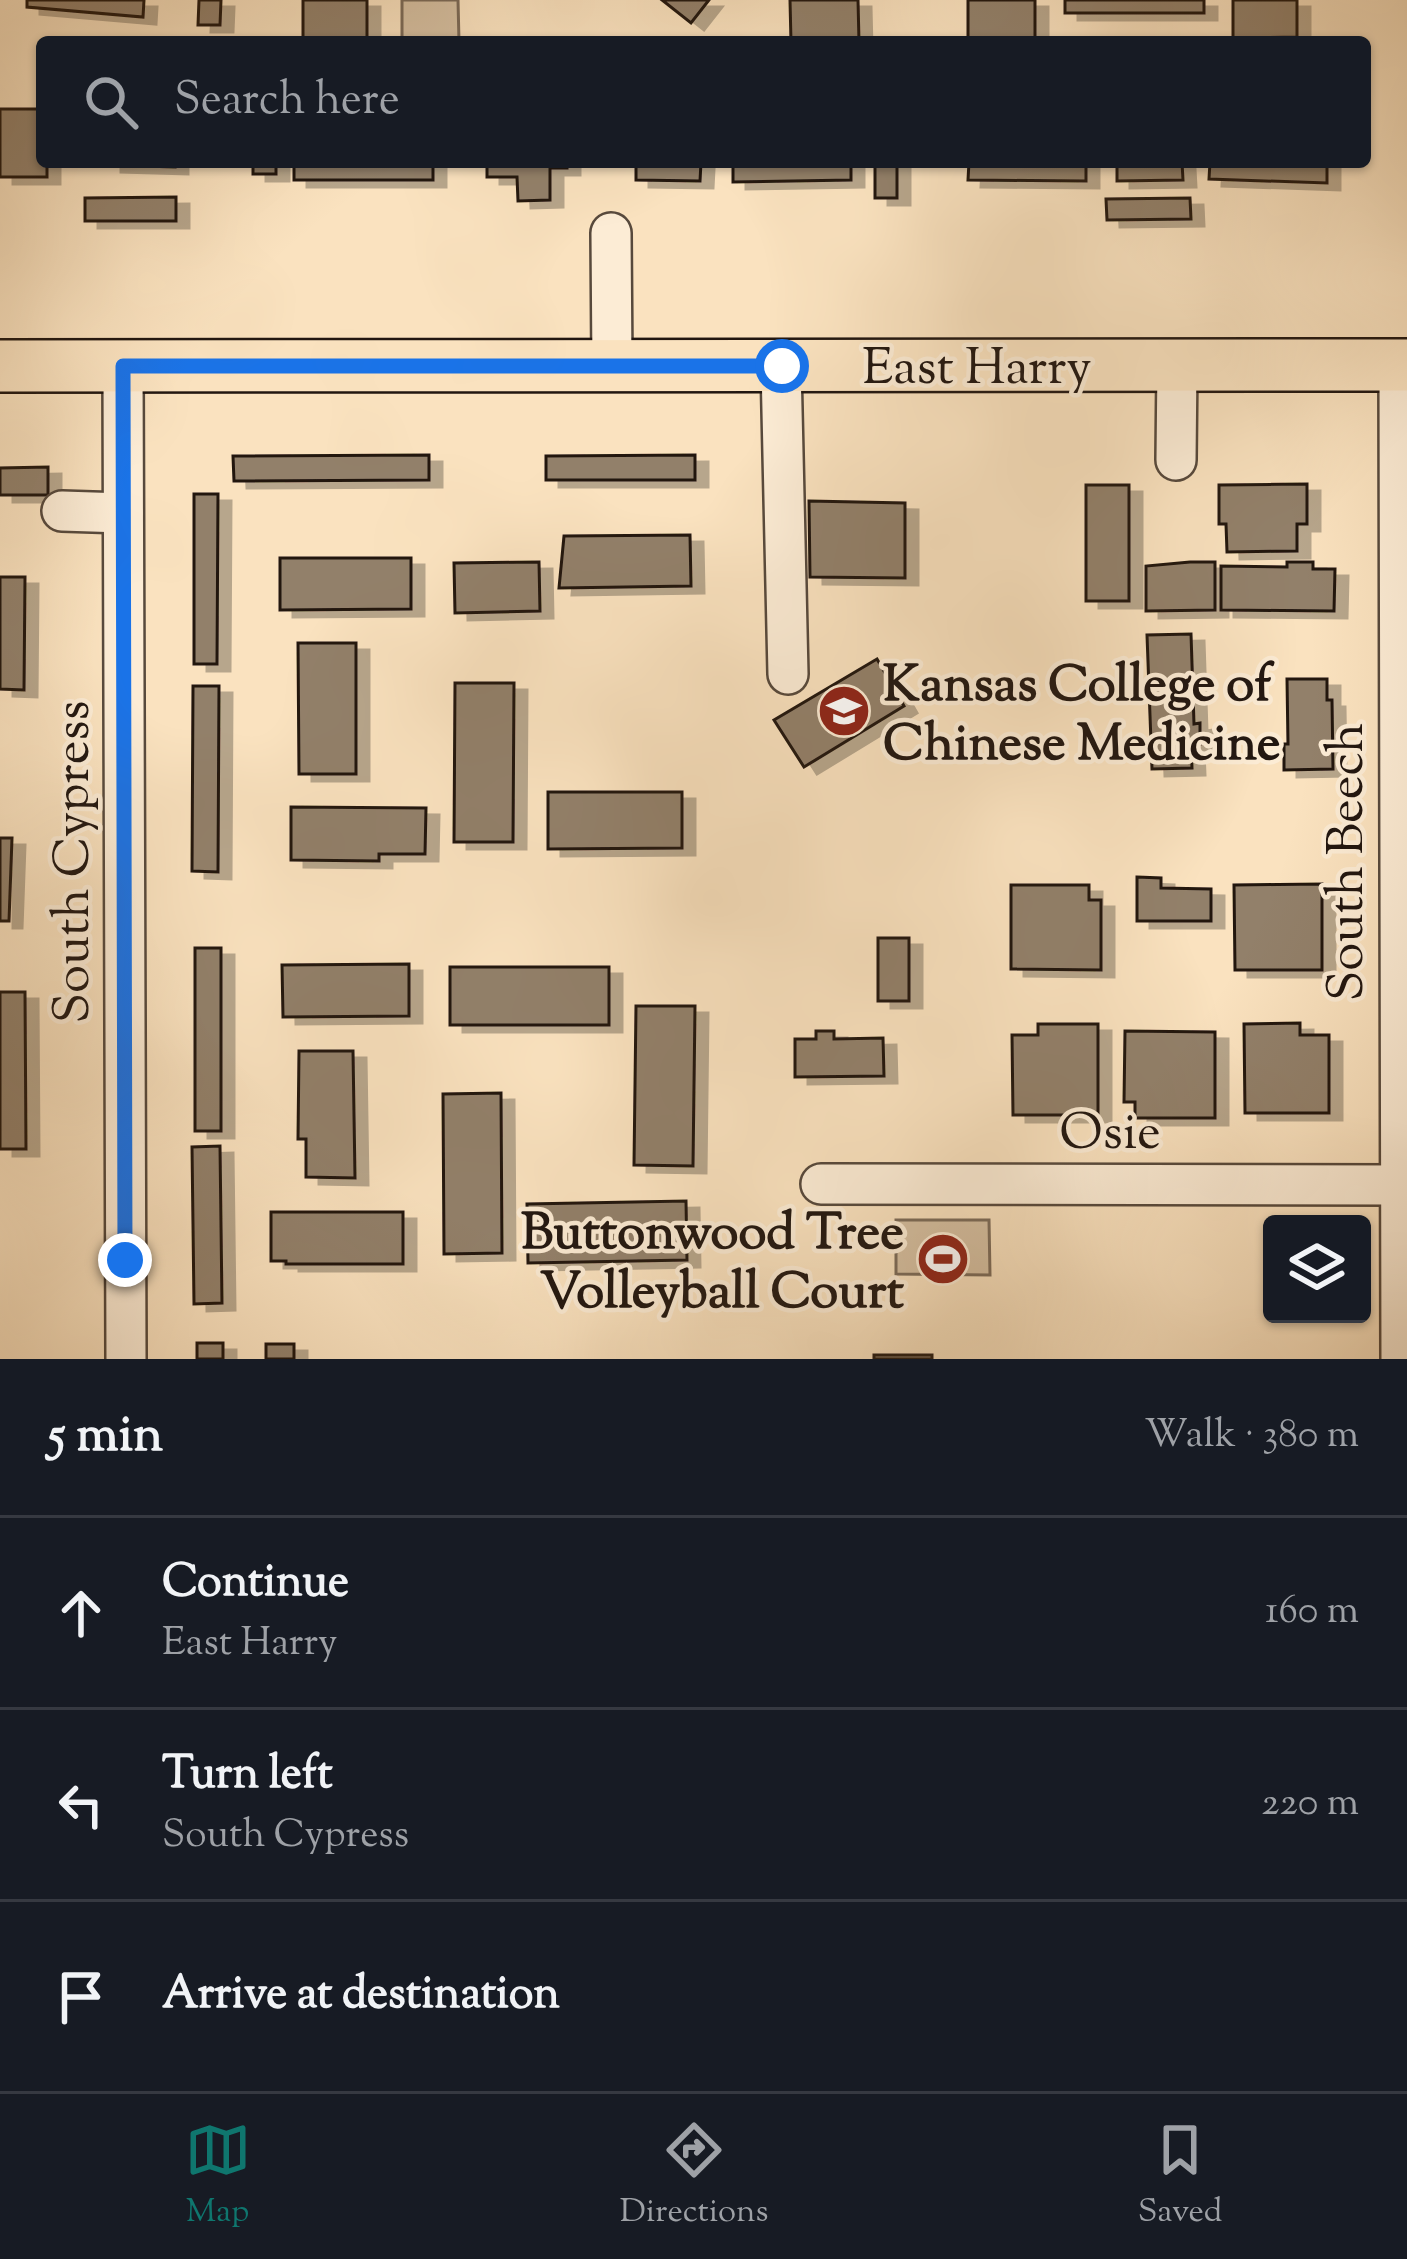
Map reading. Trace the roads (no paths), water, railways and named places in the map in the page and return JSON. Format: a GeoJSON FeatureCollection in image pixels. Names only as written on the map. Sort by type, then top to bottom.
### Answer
{"type":"FeatureCollection","features":[{"type":"Feature","properties":{"kind":"main road","name":"East Harry"},"geometry":{"type":"LineString","coordinates":[[0,366],[1403,365]]}},
{"type":"Feature","properties":{"kind":"street"},"geometry":{"type":"LineString","coordinates":[[611,233],[612,366]]}},
{"type":"Feature","properties":{"kind":"street"},"geometry":{"type":"LineString","coordinates":[[1176,460],[1177,364]]}},
{"type":"Feature","properties":{"kind":"street","name":"South Beech"},"geometry":{"type":"LineString","coordinates":[[1403,365],[1399,1185],[1404,1342]]}},
{"type":"Feature","properties":{"kind":"street","name":"South Cypress"},"geometry":{"type":"LineString","coordinates":[[123,366],[126,1359]]}},
{"type":"Feature","properties":{"kind":"street"},"geometry":{"type":"LineString","coordinates":[[782,366],[788,674]]}},
{"type":"Feature","properties":{"kind":"street"},"geometry":{"type":"LineString","coordinates":[[62,511],[123,513]]}},
{"type":"Feature","properties":{"kind":"street","name":"Osie"},"geometry":{"type":"LineString","coordinates":[[821,1184],[1399,1185]]}},
{"type":"Feature","properties":{"kind":"place","name":"Kansas College of Chinese Medicine"},"geometry":{"type":"Point","coordinates":[844,711]}},
{"type":"Feature","properties":{"kind":"place","name":"Buttonwood Tree Volleyball Court"},"geometry":{"type":"Point","coordinates":[943,1259]}}]}
